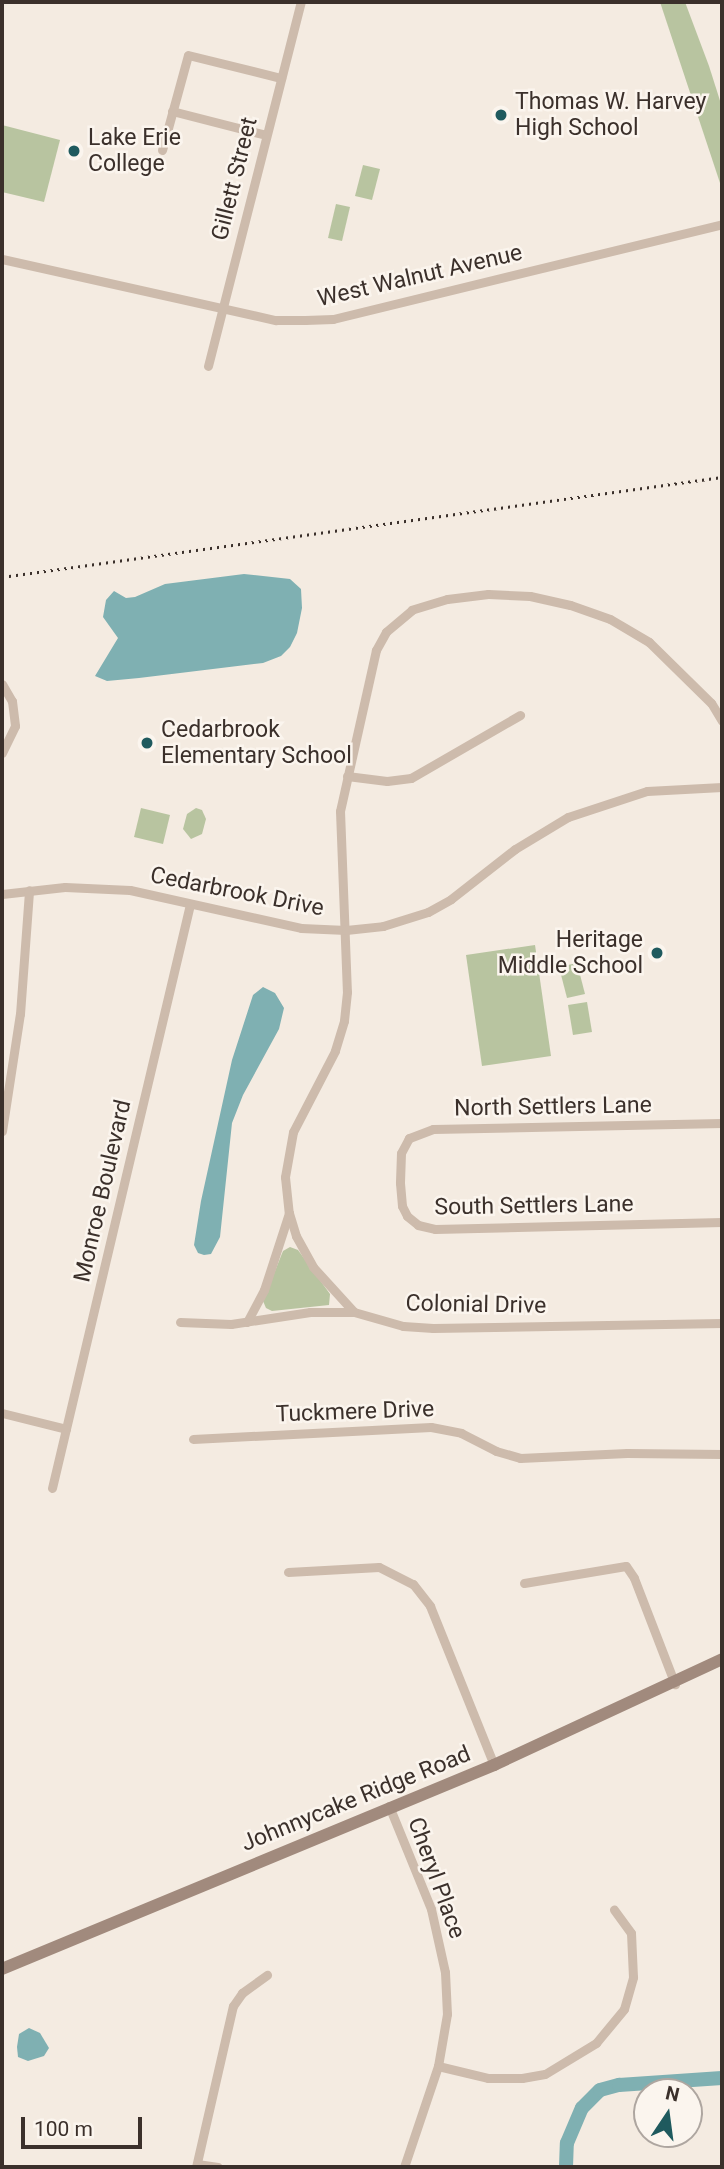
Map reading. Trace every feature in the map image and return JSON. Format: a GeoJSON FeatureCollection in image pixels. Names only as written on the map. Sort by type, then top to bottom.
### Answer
{"type":"FeatureCollection","features":[{"type":"Feature","properties":{"kind":"main road","name":"Johnnycake Ridge Road"},"geometry":{"type":"LineString","coordinates":[[2,1969],[389,1806],[494,1765],[675,1684],[722,1659]]}},
{"type":"Feature","properties":{"kind":"street","name":"Gillett Street"},"geometry":{"type":"LineString","coordinates":[[208,366],[301,2]]}},
{"type":"Feature","properties":{"kind":"street"},"geometry":{"type":"LineString","coordinates":[[162,150],[188,55],[281,78]]}},
{"type":"Feature","properties":{"kind":"street"},"geometry":{"type":"LineString","coordinates":[[172,111],[266,135]]}},
{"type":"Feature","properties":{"kind":"street","name":"West Walnut Avenue"},"geometry":{"type":"LineString","coordinates":[[2,259],[276,320],[332,318],[722,224]]}},
{"type":"Feature","properties":{"kind":"street"},"geometry":{"type":"LineString","coordinates":[[354,1312],[313,1267],[296,1236],[289,1213],[285,1177],[293,1132],[335,1051],[344,1021],[348,992],[340,811],[376,650],[386,632],[412,610],[447,599],[488,594],[530,596],[570,605],[610,619],[649,642],[712,703],[722,720]]}},
{"type":"Feature","properties":{"kind":"street"},"geometry":{"type":"LineString","coordinates":[[2,684],[12,701],[15,726],[2,754]]}},
{"type":"Feature","properties":{"kind":"street"},"geometry":{"type":"LineString","coordinates":[[347,776],[387,781],[411,778],[520,715]]}},
{"type":"Feature","properties":{"kind":"street","name":"Cedarbrook Drive"},"geometry":{"type":"LineString","coordinates":[[2,894],[65,887],[130,890],[301,928],[346,930],[383,926],[428,912],[483,876],[515,849],[568,817],[592,807],[647,791],[722,787]]}},
{"type":"Feature","properties":{"kind":"street"},"geometry":{"type":"LineString","coordinates":[[2,1130],[21,1001],[29,890]]}},
{"type":"Feature","properties":{"kind":"street","name":"Monroe Boulevard"},"geometry":{"type":"LineString","coordinates":[[52,1488],[190,904]]}},
{"type":"Feature","properties":{"kind":"street","name":"North Settlers Lane"},"geometry":{"type":"LineString","coordinates":[[401,1160],[409,1138],[419,1132],[433,1129],[722,1123]]}},
{"type":"Feature","properties":{"kind":"street","name":"South Settlers Lane"},"geometry":{"type":"LineString","coordinates":[[401,1160],[401,1197],[407,1216],[418,1226],[435,1229],[722,1222]]}},
{"type":"Feature","properties":{"kind":"street"},"geometry":{"type":"LineString","coordinates":[[247,1322],[267,1280],[289,1213]]}},
{"type":"Feature","properties":{"kind":"street","name":"Colonial Drive"},"geometry":{"type":"LineString","coordinates":[[180,1322],[247,1322],[310,1312],[354,1312],[403,1326],[433,1328],[722,1322]]}},
{"type":"Feature","properties":{"kind":"street"},"geometry":{"type":"LineString","coordinates":[[2,1413],[66,1429]]}},
{"type":"Feature","properties":{"kind":"street","name":"Tuckmere Drive"},"geometry":{"type":"LineString","coordinates":[[193,1439],[431,1427],[461,1433],[496,1451],[520,1458],[626,1452],[722,1454]]}},
{"type":"Feature","properties":{"kind":"street"},"geometry":{"type":"LineString","coordinates":[[524,1583],[626,1566],[634,1578],[675,1684]]}},
{"type":"Feature","properties":{"kind":"street"},"geometry":{"type":"LineString","coordinates":[[288,1572],[379,1567],[413,1584],[430,1606],[494,1765]]}},
{"type":"Feature","properties":{"kind":"street","name":"Cheryl Place"},"geometry":{"type":"LineString","coordinates":[[389,1806],[431,1909],[441,1946],[447,2014],[438,2066],[404,2167]]}},
{"type":"Feature","properties":{"kind":"street"},"geometry":{"type":"LineString","coordinates":[[438,2066],[488,2078],[522,2078],[545,2074],[596,2043],[624,2009],[633,1977],[631,1933],[614,1910]]}},
{"type":"Feature","properties":{"kind":"street"},"geometry":{"type":"LineString","coordinates":[[218,2167],[197,2165],[233,2006],[242,1993],[267,1975]]}},
{"type":"Feature","properties":{"kind":"green space"},"geometry":{"type":"Polygon","coordinates":[[[660,2],[685,2],[709,66],[722,107],[722,189],[660,2]]]}},
{"type":"Feature","properties":{"kind":"green space"},"geometry":{"type":"Polygon","coordinates":[[[2,125],[60,140],[44,202],[2,192],[2,125]]]}},
{"type":"Feature","properties":{"kind":"green space"},"geometry":{"type":"Polygon","coordinates":[[[363,165],[380,169],[372,200],[355,196],[363,165]]]}},
{"type":"Feature","properties":{"kind":"green space"},"geometry":{"type":"Polygon","coordinates":[[[336,204],[350,207],[342,241],[328,238],[336,204]]]}},
{"type":"Feature","properties":{"kind":"green space"},"geometry":{"type":"Polygon","coordinates":[[[141,808],[170,815],[163,844],[134,837],[141,808]]]}},
{"type":"Feature","properties":{"kind":"green space"},"geometry":{"type":"Polygon","coordinates":[[[196,808],[202,810],[206,819],[202,834],[191,839],[183,829],[187,814],[196,808]]]}},
{"type":"Feature","properties":{"kind":"green space"},"geometry":{"type":"Polygon","coordinates":[[[535,945],[551,1056],[482,1066],[466,955],[535,945]]]}},
{"type":"Feature","properties":{"kind":"green space"},"geometry":{"type":"Polygon","coordinates":[[[577,963],[585,994],[567,998],[559,967],[577,963]]]}},
{"type":"Feature","properties":{"kind":"green space"},"geometry":{"type":"Polygon","coordinates":[[[587,1002],[592,1032],[573,1035],[568,1005],[587,1002]]]}},
{"type":"Feature","properties":{"kind":"green space"},"geometry":{"type":"Polygon","coordinates":[[[290,1247],[298,1250],[330,1294],[329,1305],[272,1311],[266,1308],[263,1301],[283,1251],[290,1247]]]}},
{"type":"Feature","properties":{"kind":"water"},"geometry":{"type":"Polygon","coordinates":[[[244,574],[290,579],[301,589],[302,608],[297,633],[290,647],[281,656],[263,663],[139,678],[107,681],[95,676],[118,638],[103,617],[106,600],[114,591],[126,598],[135,597],[165,584],[244,574]]]}},
{"type":"Feature","properties":{"kind":"water"},"geometry":{"type":"Polygon","coordinates":[[[263,987],[275,993],[284,1008],[279,1029],[243,1095],[232,1123],[220,1237],[211,1254],[204,1255],[198,1253],[194,1245],[232,1060],[253,995],[263,987]]]}},
{"type":"Feature","properties":{"kind":"water"},"geometry":{"type":"Polygon","coordinates":[[[29,2028],[40,2033],[49,2048],[44,2056],[28,2061],[18,2057],[17,2047],[19,2034],[29,2028]]]}},
{"type":"Feature","properties":{"kind":"waterway"},"geometry":{"type":"LineString","coordinates":[[566,2167],[567,2143],[582,2108],[600,2090],[619,2085],[722,2078]]}},
{"type":"Feature","properties":{"kind":"railway"},"geometry":{"type":"LineString","coordinates":[[2,577],[722,477]]}},
{"type":"Feature","properties":{"kind":"place","name":"Thomas W. Harvey High School"},"geometry":{"type":"Point","coordinates":[501,115]}},
{"type":"Feature","properties":{"kind":"place","name":"Lake Erie College"},"geometry":{"type":"Point","coordinates":[74,151]}},
{"type":"Feature","properties":{"kind":"place","name":"Cedarbrook Elementary School"},"geometry":{"type":"Point","coordinates":[147,743]}},
{"type":"Feature","properties":{"kind":"place","name":"Heritage Middle School"},"geometry":{"type":"Point","coordinates":[657,953]}}]}
